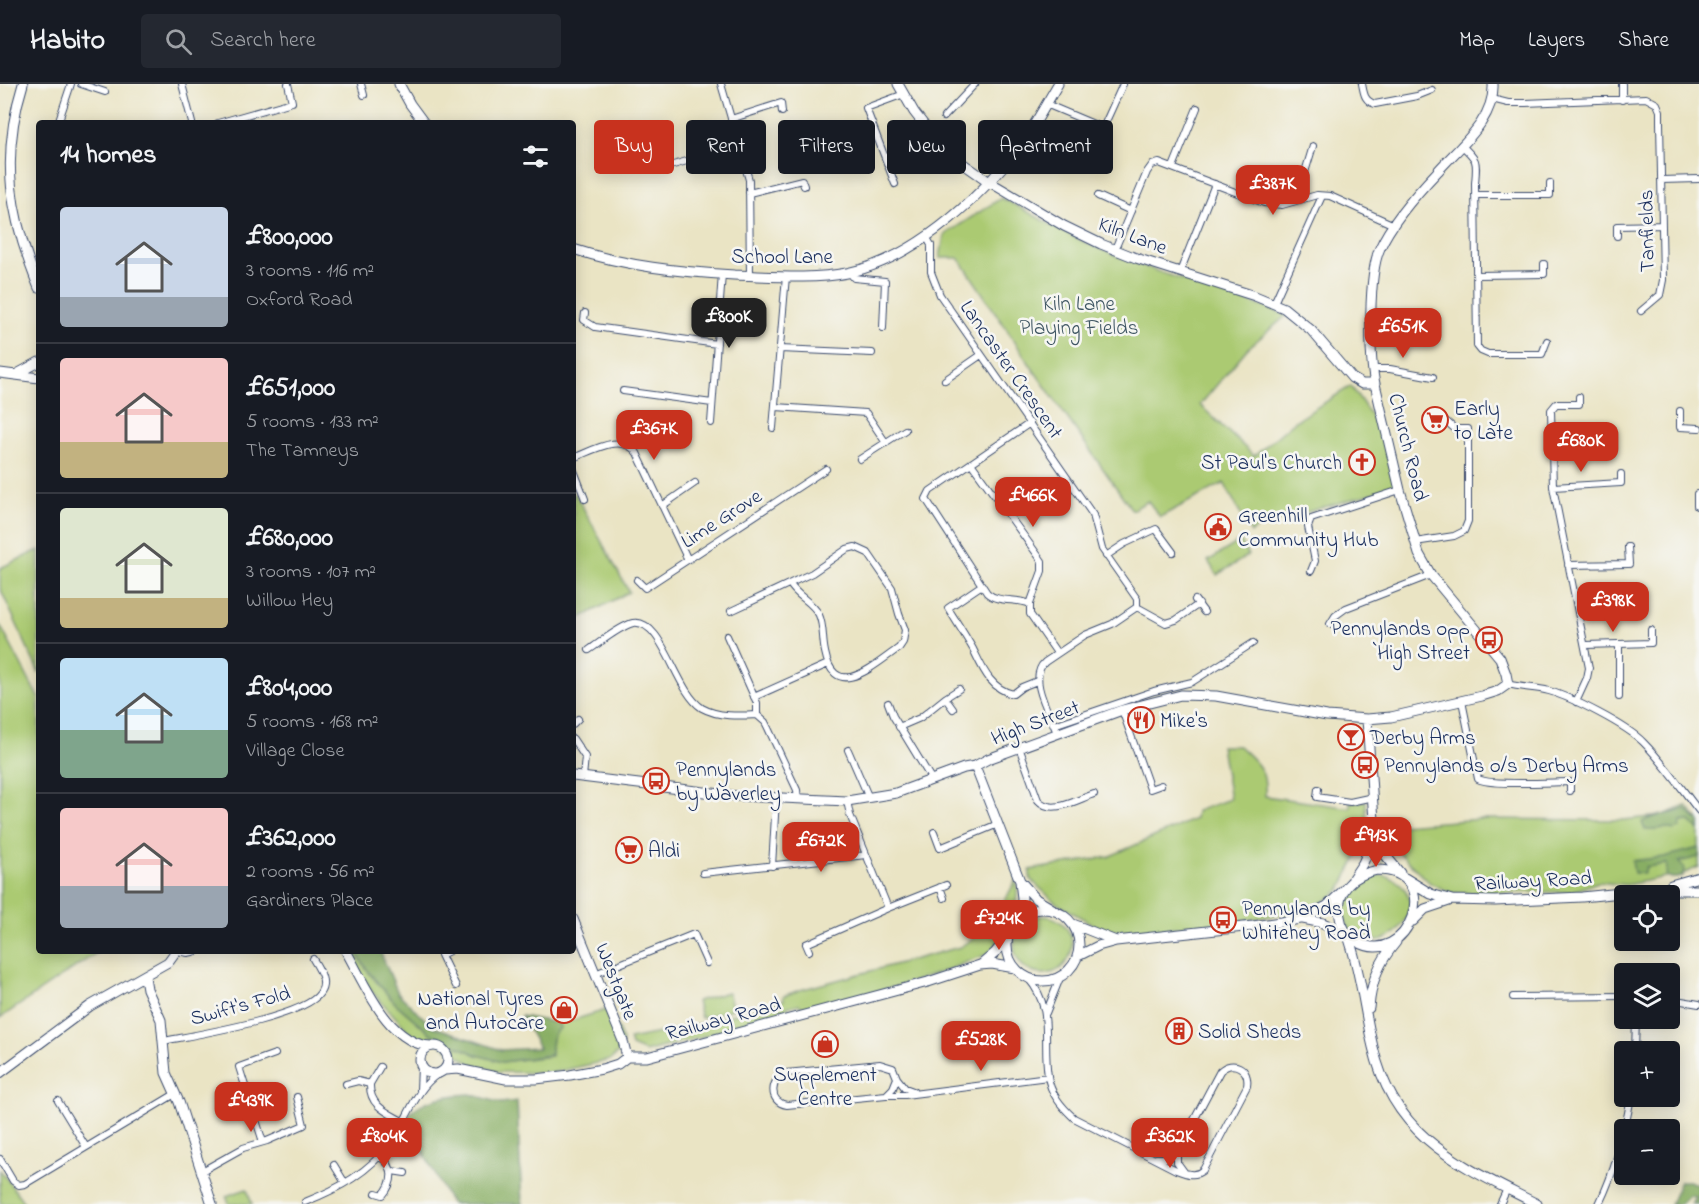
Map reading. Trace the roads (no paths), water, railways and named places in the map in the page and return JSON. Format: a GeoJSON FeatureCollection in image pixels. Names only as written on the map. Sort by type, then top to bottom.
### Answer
{"type":"FeatureCollection","features":[{"type":"Feature","properties":{"kind":"street"},"geometry":{"type":"LineString","coordinates":[[23,84],[9,126],[5,158],[6,175],[12,215],[36,280]]}},
{"type":"Feature","properties":{"kind":"street"},"geometry":{"type":"LineString","coordinates":[[59,120],[72,84]]}},
{"type":"Feature","properties":{"kind":"street"},"geometry":{"type":"LineString","coordinates":[[81,84],[105,93]]}},
{"type":"Feature","properties":{"kind":"street"},"geometry":{"type":"LineString","coordinates":[[182,84],[191,120]]}},
{"type":"Feature","properties":{"kind":"street"},"geometry":{"type":"LineString","coordinates":[[229,120],[292,102],[288,84]]}},
{"type":"Feature","properties":{"kind":"street"},"geometry":{"type":"LineString","coordinates":[[361,84],[364,95]]}},
{"type":"Feature","properties":{"kind":"street"},"geometry":{"type":"LineString","coordinates":[[399,84],[422,120]]}},
{"type":"Feature","properties":{"kind":"street"},"geometry":{"type":"LineString","coordinates":[[720,84],[731,119],[780,103],[782,112]]}},
{"type":"Feature","properties":{"kind":"street","name":"Kiln Lane"},"geometry":{"type":"LineString","coordinates":[[898,84],[927,130],[938,143],[988,181],[1064,226],[1115,249],[1274,303],[1303,321],[1352,378],[1362,384],[1375,384]]}},
{"type":"Feature","properties":{"kind":"street"},"geometry":{"type":"LineString","coordinates":[[944,117],[975,84]]}},
{"type":"Feature","properties":{"kind":"street","name":"School Lane"},"geometry":{"type":"LineString","coordinates":[[576,250],[624,263],[750,276],[826,276],[849,272],[879,262],[927,238],[950,220],[988,181],[1030,131],[1058,84]]}},
{"type":"Feature","properties":{"kind":"street"},"geometry":{"type":"LineString","coordinates":[[1046,104],[1103,128],[1122,84]]}},
{"type":"Feature","properties":{"kind":"street"},"geometry":{"type":"LineString","coordinates":[[1362,84],[1367,100],[1375,104],[1417,96],[1432,90]]}},
{"type":"Feature","properties":{"kind":"street","name":"Church Road"},"geometry":{"type":"LineString","coordinates":[[1493,84],[1492,99],[1483,119],[1418,193],[1381,244],[1376,263],[1371,333],[1372,369],[1375,384],[1415,542],[1431,575],[1500,658],[1508,684]]}},
{"type":"Feature","properties":{"kind":"street"},"geometry":{"type":"LineString","coordinates":[[1622,84],[1622,100]]}},
{"type":"Feature","properties":{"kind":"street"},"geometry":{"type":"LineString","coordinates":[[895,184],[866,108],[904,94]]}},
{"type":"Feature","properties":{"kind":"street"},"geometry":{"type":"LineString","coordinates":[[1492,99],[1509,103],[1650,99],[1659,107],[1661,180]]}},
{"type":"Feature","properties":{"kind":"street"},"geometry":{"type":"LineString","coordinates":[[1173,167],[1197,108]]}},
{"type":"Feature","properties":{"kind":"street"},"geometry":{"type":"LineString","coordinates":[[1303,199],[1302,182],[1313,146]]}},
{"type":"Feature","properties":{"kind":"street"},"geometry":{"type":"LineString","coordinates":[[1461,146],[1473,155],[1477,164],[1475,195],[1476,341],[1481,351],[1492,355],[1542,354],[1547,341]]}},
{"type":"Feature","properties":{"kind":"street"},"geometry":{"type":"LineString","coordinates":[[1115,249],[1149,168],[1159,163],[1264,203],[1282,205],[1303,199],[1330,196],[1394,225]]}},
{"type":"Feature","properties":{"kind":"street"},"geometry":{"type":"LineString","coordinates":[[747,174],[750,276]]}},
{"type":"Feature","properties":{"kind":"street","name":"Tanfields"},"geometry":{"type":"LineString","coordinates":[[1641,311],[1660,295],[1663,280],[1661,180],[1699,179]]}},
{"type":"Feature","properties":{"kind":"street"},"geometry":{"type":"LineString","coordinates":[[749,193],[802,180],[804,186]]}},
{"type":"Feature","properties":{"kind":"street"},"geometry":{"type":"LineString","coordinates":[[1475,195],[1550,195],[1550,183]]}},
{"type":"Feature","properties":{"kind":"street"},"geometry":{"type":"LineString","coordinates":[[1180,272],[1215,184]]}},
{"type":"Feature","properties":{"kind":"street"},"geometry":{"type":"LineString","coordinates":[[1098,196],[1131,211]]}},
{"type":"Feature","properties":{"kind":"street"},"geometry":{"type":"LineString","coordinates":[[1274,303],[1322,196]]}},
{"type":"Feature","properties":{"kind":"street"},"geometry":{"type":"LineString","coordinates":[[1617,236],[1617,226],[1662,225]]}},
{"type":"Feature","properties":{"kind":"street","name":"Lancaster Crescent"},"geometry":{"type":"LineString","coordinates":[[927,238],[931,245],[931,272],[936,287],[1095,518],[1100,543],[1106,556],[1137,598],[1137,607]]}},
{"type":"Feature","properties":{"kind":"street"},"geometry":{"type":"LineString","coordinates":[[1476,275],[1545,274],[1544,264]]}},
{"type":"Feature","properties":{"kind":"street"},"geometry":{"type":"LineString","coordinates":[[849,272],[854,278],[885,281],[883,328]]}},
{"type":"Feature","properties":{"kind":"street"},"geometry":{"type":"LineString","coordinates":[[711,423],[722,274]]}},
{"type":"Feature","properties":{"kind":"street"},"geometry":{"type":"LineString","coordinates":[[773,428],[786,276]]}},
{"type":"Feature","properties":{"kind":"street"},"geometry":{"type":"LineString","coordinates":[[585,313],[584,320],[595,327],[717,344]]}},
{"type":"Feature","properties":{"kind":"street"},"geometry":{"type":"LineString","coordinates":[[780,349],[872,353]]}},
{"type":"Feature","properties":{"kind":"street"},"geometry":{"type":"LineString","coordinates":[[945,380],[981,355]]}},
{"type":"Feature","properties":{"kind":"street"},"geometry":{"type":"LineString","coordinates":[[17,374],[36,364]]}},
{"type":"Feature","properties":{"kind":"street"},"geometry":{"type":"LineString","coordinates":[[1372,369],[1390,369],[1433,377]]}},
{"type":"Feature","properties":{"kind":"street"},"geometry":{"type":"LineString","coordinates":[[0,373],[36,377]]}},
{"type":"Feature","properties":{"kind":"street"},"geometry":{"type":"LineString","coordinates":[[623,391],[712,403]]}},
{"type":"Feature","properties":{"kind":"street"},"geometry":{"type":"LineString","coordinates":[[1576,702],[1589,668],[1553,487],[1551,410],[1556,404],[1579,404],[1579,397]]}},
{"type":"Feature","properties":{"kind":"street"},"geometry":{"type":"LineString","coordinates":[[776,407],[866,413],[886,443]]}},
{"type":"Feature","properties":{"kind":"street"},"geometry":{"type":"LineString","coordinates":[[1680,411],[1680,427],[1699,428]]}},
{"type":"Feature","properties":{"kind":"street"},"geometry":{"type":"LineString","coordinates":[[1415,542],[1454,536],[1464,531],[1468,521],[1468,429],[1455,429],[1447,422]]}},
{"type":"Feature","properties":{"kind":"street"},"geometry":{"type":"LineString","coordinates":[[1029,423],[930,491],[926,500],[992,597],[1030,604]]}},
{"type":"Feature","properties":{"kind":"street"},"geometry":{"type":"LineString","coordinates":[[860,459],[905,430]]}},
{"type":"Feature","properties":{"kind":"street"},"geometry":{"type":"LineString","coordinates":[[576,457],[614,443],[629,444],[637,453],[688,560]]}},
{"type":"Feature","properties":{"kind":"street"},"geometry":{"type":"LineString","coordinates":[[971,463],[1042,561],[1042,571],[1030,604],[1030,614],[1057,653]]}},
{"type":"Feature","properties":{"kind":"street","name":"Lime Grove"},"geometry":{"type":"LineString","coordinates":[[637,580],[645,588],[826,469]]}},
{"type":"Feature","properties":{"kind":"street"},"geometry":{"type":"LineString","coordinates":[[1553,487],[1621,483],[1621,474]]}},
{"type":"Feature","properties":{"kind":"street"},"geometry":{"type":"LineString","coordinates":[[576,476],[585,499]]}},
{"type":"Feature","properties":{"kind":"street"},"geometry":{"type":"LineString","coordinates":[[662,506],[695,483]]}},
{"type":"Feature","properties":{"kind":"street"},"geometry":{"type":"LineString","coordinates":[[1311,571],[1315,561],[1308,527],[1311,519],[1400,490]]}},
{"type":"Feature","properties":{"kind":"street"},"geometry":{"type":"LineString","coordinates":[[1697,494],[1697,506],[1699,506]]}},
{"type":"Feature","properties":{"kind":"street"},"geometry":{"type":"LineString","coordinates":[[1106,556],[1124,544],[1156,530],[1173,552]]}},
{"type":"Feature","properties":{"kind":"street"},"geometry":{"type":"LineString","coordinates":[[731,611],[812,573],[847,549],[855,547],[868,553],[892,588],[905,630],[903,642],[899,648],[857,675],[849,678],[840,677],[832,672],[828,664],[820,616],[814,606],[790,584]]}},
{"type":"Feature","properties":{"kind":"street"},"geometry":{"type":"LineString","coordinates":[[1568,565],[1629,564],[1628,547]]}},
{"type":"Feature","properties":{"kind":"street"},"geometry":{"type":"LineString","coordinates":[[1340,626],[1332,622],[1335,616],[1346,608],[1431,575]]}},
{"type":"Feature","properties":{"kind":"street"},"geometry":{"type":"LineString","coordinates":[[940,613],[982,585]]}},
{"type":"Feature","properties":{"kind":"street"},"geometry":{"type":"LineString","coordinates":[[1204,612],[1197,602],[1176,620],[1166,622],[1137,607],[1112,624],[1085,635],[1039,667],[1037,681],[1055,729],[1154,691],[1191,683],[1253,643]]}},
{"type":"Feature","properties":{"kind":"street"},"geometry":{"type":"LineString","coordinates":[[948,608],[973,649],[983,671],[1004,691],[1013,694],[1022,687],[1037,681]]}},
{"type":"Feature","properties":{"kind":"street"},"geometry":{"type":"LineString","coordinates":[[589,650],[626,626],[638,623],[648,625],[656,633],[684,688],[696,703],[712,712],[724,715],[757,716],[765,722],[797,790],[798,800]]}},
{"type":"Feature","properties":{"kind":"street"},"geometry":{"type":"LineString","coordinates":[[1586,645],[1651,643],[1651,630]]}},
{"type":"Feature","properties":{"kind":"street"},"geometry":{"type":"LineString","coordinates":[[727,636],[757,703],[757,716]]}},
{"type":"Feature","properties":{"kind":"street"},"geometry":{"type":"LineString","coordinates":[[1619,644],[1619,697]]}},
{"type":"Feature","properties":{"kind":"street"},"geometry":{"type":"LineString","coordinates":[[754,697],[828,664]]}},
{"type":"Feature","properties":{"kind":"street"},"geometry":{"type":"LineString","coordinates":[[1508,684],[1547,690],[1576,702],[1628,730],[1642,741],[1699,811]]}},
{"type":"Feature","properties":{"kind":"street","name":"High Street"},"geometry":{"type":"LineString","coordinates":[[578,776],[776,799],[847,801],[870,799],[975,766],[1055,729],[1167,697],[1202,694],[1327,716],[1367,719],[1391,717],[1462,701],[1498,692],[1508,684]]}},
{"type":"Feature","properties":{"kind":"street"},"geometry":{"type":"LineString","coordinates":[[899,727],[920,718],[958,689]]}},
{"type":"Feature","properties":{"kind":"street"},"geometry":{"type":"LineString","coordinates":[[945,698],[953,709]]}},
{"type":"Feature","properties":{"kind":"street"},"geometry":{"type":"LineString","coordinates":[[1462,701],[1478,779],[1499,782],[1570,782],[1570,791]]}},
{"type":"Feature","properties":{"kind":"street"},"geometry":{"type":"LineString","coordinates":[[888,703],[892,716],[932,780]]}},
{"type":"Feature","properties":{"kind":"street"},"geometry":{"type":"LineString","coordinates":[[1122,710],[1150,789],[1161,785]]}},
{"type":"Feature","properties":{"kind":"street"},"geometry":{"type":"LineString","coordinates":[[1367,719],[1375,834],[1386,857],[1404,877],[1414,895],[1414,909],[1410,924],[1385,955],[1376,973],[1370,996],[1368,1020]]}},
{"type":"Feature","properties":{"kind":"street"},"geometry":{"type":"LineString","coordinates":[[576,744],[585,757],[578,776]]}},
{"type":"Feature","properties":{"kind":"street"},"geometry":{"type":"LineString","coordinates":[[1019,747],[1038,800],[1043,806],[1057,807],[1094,794]]}},
{"type":"Feature","properties":{"kind":"street"},"geometry":{"type":"LineString","coordinates":[[848,750],[870,799]]}},
{"type":"Feature","properties":{"kind":"street"},"geometry":{"type":"LineString","coordinates":[[975,766],[1018,876],[1022,898],[1020,918]]}},
{"type":"Feature","properties":{"kind":"street"},"geometry":{"type":"LineString","coordinates":[[1318,789],[1317,797],[1350,802],[1373,796]]}},
{"type":"Feature","properties":{"kind":"street"},"geometry":{"type":"LineString","coordinates":[[772,866],[776,799]]}},
{"type":"Feature","properties":{"kind":"street"},"geometry":{"type":"LineString","coordinates":[[847,801],[850,815],[888,908]]}},
{"type":"Feature","properties":{"kind":"street"},"geometry":{"type":"LineString","coordinates":[[934,832],[940,848],[998,824]]}},
{"type":"Feature","properties":{"kind":"street"},"geometry":{"type":"LineString","coordinates":[[1375,834],[1363,862],[1341,897],[1339,911],[1342,927],[1355,957],[1372,1047],[1379,1069],[1390,1092],[1413,1128],[1453,1161],[1537,1204]]}},
{"type":"Feature","properties":{"kind":"street"},"geometry":{"type":"LineString","coordinates":[[703,873],[866,855]]}},
{"type":"Feature","properties":{"kind":"street"},"geometry":{"type":"LineString","coordinates":[[1078,956],[1098,946],[1116,941],[1244,928],[1301,919],[1320,910],[1360,875],[1377,870],[1393,872],[1404,877]]}},
{"type":"Feature","properties":{"kind":"street"},"geometry":{"type":"LineString","coordinates":[[1018,876],[1036,899],[1073,924],[1116,941]]}},
{"type":"Feature","properties":{"kind":"street","name":"Railway Road"},"geometry":{"type":"LineString","coordinates":[[1404,877],[1431,894],[1452,900],[1495,901],[1614,893]]}},
{"type":"Feature","properties":{"kind":"street","name":"Railway Road"},"geometry":{"type":"LineString","coordinates":[[1670,885],[1699,877]]}},
{"type":"Feature","properties":{"kind":"street"},"geometry":{"type":"LineString","coordinates":[[809,951],[806,944],[943,886],[944,898]]}},
{"type":"Feature","properties":{"kind":"street","name":"Railway Road"},"geometry":{"type":"LineString","coordinates":[[1680,890],[1699,890]]}},
{"type":"Feature","properties":{"kind":"street","name":"Railway Road"},"geometry":{"type":"LineString","coordinates":[[1410,924],[1425,909],[1452,900]]}},
{"type":"Feature","properties":{"kind":"street"},"geometry":{"type":"LineString","coordinates":[[1057,912],[1038,909],[1020,918],[1012,926],[1007,947],[1015,968],[1028,978],[1038,991],[1046,1015],[1048,1077],[1062,1107],[1074,1118],[1176,1170],[1185,1173],[1196,1174],[1206,1166],[1246,1086],[1247,1077],[1241,1067],[1229,1065],[1220,1071],[1177,1152],[1177,1162],[1185,1173]]}},
{"type":"Feature","properties":{"kind":"street"},"geometry":{"type":"LineString","coordinates":[[1301,919],[1323,923],[1362,945],[1385,945],[1400,937]]}},
{"type":"Feature","properties":{"kind":"street"},"geometry":{"type":"LineString","coordinates":[[1046,1015],[1060,978],[1074,965],[1078,956],[1080,945],[1073,924]]}},
{"type":"Feature","properties":{"kind":"street","name":"Westgate"},"geometry":{"type":"LineString","coordinates":[[576,926],[623,1041],[627,1057]]}},
{"type":"Feature","properties":{"kind":"street"},"geometry":{"type":"LineString","coordinates":[[595,974],[694,934],[707,963]]}},
{"type":"Feature","properties":{"kind":"street","name":"Railway Road"},"geometry":{"type":"LineString","coordinates":[[980,965],[995,953],[1008,936]]}},
{"type":"Feature","properties":{"kind":"street"},"geometry":{"type":"LineString","coordinates":[[0,1074],[90,1006],[168,962],[174,954]]}},
{"type":"Feature","properties":{"kind":"street"},"geometry":{"type":"LineString","coordinates":[[348,954],[375,1003],[405,1038],[427,1073],[442,1072]]}},
{"type":"Feature","properties":{"kind":"street"},"geometry":{"type":"LineString","coordinates":[[443,954],[441,955],[456,986]]}},
{"type":"Feature","properties":{"kind":"street","name":"Swift's Fold"},"geometry":{"type":"LineString","coordinates":[[164,1041],[255,1023],[309,1002],[321,992],[323,983],[321,973],[313,959]]}},
{"type":"Feature","properties":{"kind":"street","name":"Railway Road"},"geometry":{"type":"LineString","coordinates":[[442,1072],[458,1070],[506,1079],[553,1078],[602,1069],[618,1064],[627,1057],[656,1055],[928,982],[980,965],[992,964],[1015,968]]}},
{"type":"Feature","properties":{"kind":"street"},"geometry":{"type":"LineString","coordinates":[[145,976],[151,1000],[161,1020],[165,1066],[212,1204]]}},
{"type":"Feature","properties":{"kind":"street"},"geometry":{"type":"LineString","coordinates":[[1028,978],[1050,981],[1060,978]]}},
{"type":"Feature","properties":{"kind":"street"},"geometry":{"type":"LineString","coordinates":[[1513,998],[1614,996]]}},
{"type":"Feature","properties":{"kind":"street"},"geometry":{"type":"LineString","coordinates":[[1680,1001],[1699,1004]]}},
{"type":"Feature","properties":{"kind":"street"},"geometry":{"type":"LineString","coordinates":[[305,1202],[314,1201],[345,1183],[380,1156],[404,1122],[420,1091],[442,1072],[448,1063],[447,1054],[441,1048],[416,1044],[405,1038]]}},
{"type":"Feature","properties":{"kind":"street"},"geometry":{"type":"LineString","coordinates":[[420,1091],[424,1050],[432,1046]]}},
{"type":"Feature","properties":{"kind":"street"},"geometry":{"type":"LineString","coordinates":[[263,1142],[239,1067],[275,1054]]}},
{"type":"Feature","properties":{"kind":"street","name":"Railway Road"},"geometry":{"type":"LineString","coordinates":[[447,1054],[474,1072]]}},
{"type":"Feature","properties":{"kind":"street"},"geometry":{"type":"LineString","coordinates":[[917,1092],[905,1088],[893,1068],[880,1064],[786,1073],[776,1079],[773,1090],[777,1101],[787,1105],[917,1092],[1048,1077]]}},
{"type":"Feature","properties":{"kind":"street"},"geometry":{"type":"LineString","coordinates":[[380,1067],[370,1084],[370,1095],[375,1104],[404,1122]]}},
{"type":"Feature","properties":{"kind":"street"},"geometry":{"type":"LineString","coordinates":[[886,1095],[893,1088],[897,1078]]}},
{"type":"Feature","properties":{"kind":"street"},"geometry":{"type":"LineString","coordinates":[[346,1084],[358,1081],[370,1084]]}},
{"type":"Feature","properties":{"kind":"street"},"geometry":{"type":"LineString","coordinates":[[0,1159],[13,1181],[19,1185],[28,1182],[175,1094]]}},
{"type":"Feature","properties":{"kind":"street"},"geometry":{"type":"LineString","coordinates":[[202,1171],[243,1149],[304,1125],[297,1097]]}},
{"type":"Feature","properties":{"kind":"street"},"geometry":{"type":"LineString","coordinates":[[68,1102],[60,1103],[87,1147]]}},
{"type":"Feature","properties":{"kind":"street"},"geometry":{"type":"LineString","coordinates":[[1599,1204],[1613,1171],[1628,1107]]}},
{"type":"Feature","properties":{"kind":"street"},"geometry":{"type":"LineString","coordinates":[[1155,1158],[1167,1158],[1177,1152]]}},
{"type":"Feature","properties":{"kind":"street"},"geometry":{"type":"LineString","coordinates":[[380,1156],[390,1165],[392,1171],[387,1191],[382,1197]]}},
{"type":"Feature","properties":{"kind":"street"},"geometry":{"type":"LineString","coordinates":[[334,1165],[345,1183]]}},
{"type":"Feature","properties":{"kind":"street"},"geometry":{"type":"LineString","coordinates":[[392,1171],[405,1173]]}},
{"type":"Feature","properties":{"kind":"street"},"geometry":{"type":"LineString","coordinates":[[1500,1204],[1507,1189]]}},
{"type":"Feature","properties":{"kind":"place","name":"Early to Late"},"geometry":{"type":"Point","coordinates":[1435,420]}},
{"type":"Feature","properties":{"kind":"place","name":"St Paul's Church"},"geometry":{"type":"Point","coordinates":[1362,462]}},
{"type":"Feature","properties":{"kind":"place","name":"Greenhill Community Hub"},"geometry":{"type":"Point","coordinates":[1218,527]}},
{"type":"Feature","properties":{"kind":"place","name":"Pennylands opp High Street"},"geometry":{"type":"Point","coordinates":[1489,640]}},
{"type":"Feature","properties":{"kind":"place","name":"Mike's"},"geometry":{"type":"Point","coordinates":[1141,720]}},
{"type":"Feature","properties":{"kind":"place","name":"Derby Arms"},"geometry":{"type":"Point","coordinates":[1351,737]}},
{"type":"Feature","properties":{"kind":"place","name":"Pennylands o/s Derby Arms"},"geometry":{"type":"Point","coordinates":[1365,765]}},
{"type":"Feature","properties":{"kind":"place","name":"Pennylands by Waverley"},"geometry":{"type":"Point","coordinates":[656,781]}},
{"type":"Feature","properties":{"kind":"place","name":"Aldi"},"geometry":{"type":"Point","coordinates":[629,850]}},
{"type":"Feature","properties":{"kind":"place","name":"Pennylands by Whitehey Road"},"geometry":{"type":"Point","coordinates":[1223,920]}},
{"type":"Feature","properties":{"kind":"place","name":"National Tyres and Autocare"},"geometry":{"type":"Point","coordinates":[564,1010]}},
{"type":"Feature","properties":{"kind":"place","name":"Solid Sheds"},"geometry":{"type":"Point","coordinates":[1179,1031]}},
{"type":"Feature","properties":{"kind":"place","name":"Supplement Centre"},"geometry":{"type":"Point","coordinates":[825,1044]}},
{"type":"Feature","properties":{"kind":"park label","name":"Kiln Lane Playing Fields"},"geometry":{"type":"Point","coordinates":[1079,315]}}]}
